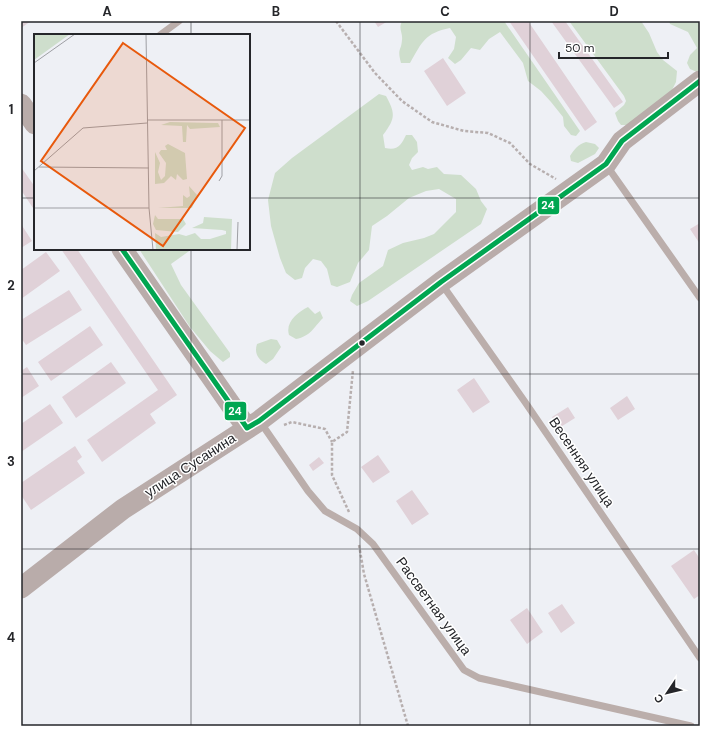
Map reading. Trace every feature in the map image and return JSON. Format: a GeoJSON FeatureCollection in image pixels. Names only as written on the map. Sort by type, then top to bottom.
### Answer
{"type":"FeatureCollection","features":[{"type":"Feature","properties":{"kind":"street","name":"улица Сусанина"},"geometry":{"type":"LineString","coordinates":[[21,588],[123,509],[258,427],[441,282],[606,164],[622,141],[700,81]]}},
{"type":"Feature","properties":{"kind":"street"},"geometry":{"type":"LineString","coordinates":[[123,250],[258,427]]}},
{"type":"Feature","properties":{"kind":"lane"},"geometry":{"type":"LineString","coordinates":[[161,34],[179,21]]}},
{"type":"Feature","properties":{"kind":"lane"},"geometry":{"type":"LineString","coordinates":[[606,164],[700,298]]}},
{"type":"Feature","properties":{"kind":"lane","name":"Весенняя улица"},"geometry":{"type":"LineString","coordinates":[[441,282],[526,402],[700,658]]}},
{"type":"Feature","properties":{"kind":"lane","name":"Рассветная улица"},"geometry":{"type":"LineString","coordinates":[[258,427],[308,491],[326,511],[357,529],[373,544],[464,670],[478,678],[691,726]]}},
{"type":"Feature","properties":{"kind":"path"},"geometry":{"type":"LineString","coordinates":[[336,21],[375,73],[402,101],[432,122],[464,131],[488,133],[510,144],[530,164],[571,188]]}},
{"type":"Feature","properties":{"kind":"path"},"geometry":{"type":"LineString","coordinates":[[258,427],[292,422],[325,429],[332,442]]}},
{"type":"Feature","properties":{"kind":"green space"},"geometry":{"type":"Polygon","coordinates":[[[402,21],[504,21],[580,131],[576,136],[571,135],[564,126],[563,117],[541,91],[528,81],[523,63],[500,32],[489,39],[480,50],[471,48],[461,60],[455,64],[448,58],[454,49],[456,37],[450,28],[442,30],[430,36],[421,44],[410,63],[401,63],[399,52],[402,44],[400,27],[402,21]]]}},
{"type":"Feature","properties":{"kind":"green space"},"geometry":{"type":"Polygon","coordinates":[[[569,21],[641,21],[649,33],[657,52],[663,60],[677,71],[676,82],[669,96],[627,125],[621,125],[615,113],[624,105],[626,101],[624,96],[569,21]]]}},
{"type":"Feature","properties":{"kind":"green space"},"geometry":{"type":"Polygon","coordinates":[[[669,21],[700,21],[700,69],[697,72],[690,69],[687,63],[690,55],[697,48],[688,32],[670,24],[669,21]]]}},
{"type":"Feature","properties":{"kind":"green space"},"geometry":{"type":"Polygon","coordinates":[[[379,94],[386,96],[393,112],[390,125],[383,135],[385,148],[396,148],[401,144],[406,135],[412,135],[417,142],[418,152],[412,158],[409,165],[412,170],[423,167],[428,169],[437,167],[444,174],[461,175],[476,189],[481,201],[487,209],[481,224],[368,301],[357,306],[350,301],[352,295],[359,283],[383,266],[388,250],[403,243],[434,234],[456,212],[456,199],[439,189],[426,191],[409,198],[372,226],[369,250],[358,263],[350,282],[337,287],[331,285],[327,269],[321,261],[313,259],[305,268],[302,278],[295,280],[286,273],[271,226],[268,200],[275,173],[292,158],[379,94]]]}},
{"type":"Feature","properties":{"kind":"green space"},"geometry":{"type":"Polygon","coordinates":[[[586,142],[595,144],[599,148],[595,154],[578,163],[571,161],[570,156],[575,149],[586,142]]]}},
{"type":"Feature","properties":{"kind":"green space"},"geometry":{"type":"Polygon","coordinates":[[[140,250],[191,250],[171,264],[181,285],[230,353],[230,357],[223,362],[210,351],[190,327],[140,250]]]}},
{"type":"Feature","properties":{"kind":"green space"},"geometry":{"type":"Polygon","coordinates":[[[308,307],[315,314],[320,311],[323,318],[308,334],[296,339],[289,335],[289,326],[293,318],[308,307]]]}},
{"type":"Feature","properties":{"kind":"green space"},"geometry":{"type":"Polygon","coordinates":[[[271,339],[277,340],[281,347],[273,359],[266,364],[257,356],[256,347],[257,344],[271,339]]]}},
{"type":"Feature","properties":{"kind":"building"},"geometry":{"type":"Polygon","coordinates":[[[21,21],[31,21],[21,28],[21,21]]]}},
{"type":"Feature","properties":{"kind":"building"},"geometry":{"type":"Polygon","coordinates":[[[374,21],[388,21],[378,27],[374,21]]]}},
{"type":"Feature","properties":{"kind":"building"},"geometry":{"type":"Polygon","coordinates":[[[509,21],[528,21],[597,122],[585,131],[509,21]]]}},
{"type":"Feature","properties":{"kind":"building"},"geometry":{"type":"Polygon","coordinates":[[[551,21],[565,21],[623,102],[614,108],[551,21]]]}},
{"type":"Feature","properties":{"kind":"building"},"geometry":{"type":"Polygon","coordinates":[[[443,58],[466,93],[447,106],[424,71],[443,58]]]}},
{"type":"Feature","properties":{"kind":"building"},"geometry":{"type":"Polygon","coordinates":[[[21,167],[34,186],[34,210],[21,190],[21,167]]]}},
{"type":"Feature","properties":{"kind":"building"},"geometry":{"type":"Polygon","coordinates":[[[700,223],[700,244],[690,229],[700,223]]]}},
{"type":"Feature","properties":{"kind":"building"},"geometry":{"type":"Polygon","coordinates":[[[21,224],[32,241],[21,248],[21,224]]]}},
{"type":"Feature","properties":{"kind":"building"},"geometry":{"type":"Polygon","coordinates":[[[62,250],[78,250],[177,395],[150,414],[156,423],[102,462],[87,440],[158,390],[62,250]]]}},
{"type":"Feature","properties":{"kind":"building"},"geometry":{"type":"Polygon","coordinates":[[[46,252],[60,271],[21,299],[21,270],[46,252]]]}},
{"type":"Feature","properties":{"kind":"building"},"geometry":{"type":"Polygon","coordinates":[[[69,290],[82,310],[26,345],[21,338],[21,320],[69,290]]]}},
{"type":"Feature","properties":{"kind":"building"},"geometry":{"type":"Polygon","coordinates":[[[90,326],[103,345],[51,381],[38,362],[90,326]]]}},
{"type":"Feature","properties":{"kind":"building"},"geometry":{"type":"Polygon","coordinates":[[[111,362],[126,383],[76,418],[62,397],[111,362]]]}},
{"type":"Feature","properties":{"kind":"building"},"geometry":{"type":"Polygon","coordinates":[[[27,367],[39,386],[21,398],[21,371],[27,367]]]}},
{"type":"Feature","properties":{"kind":"building"},"geometry":{"type":"Polygon","coordinates":[[[474,378],[490,402],[473,413],[457,390],[474,378]]]}},
{"type":"Feature","properties":{"kind":"building"},"geometry":{"type":"Polygon","coordinates":[[[627,396],[635,409],[618,420],[610,408],[627,396]]]}},
{"type":"Feature","properties":{"kind":"building"},"geometry":{"type":"Polygon","coordinates":[[[50,404],[63,423],[21,452],[21,424],[50,404]]]}},
{"type":"Feature","properties":{"kind":"building"},"geometry":{"type":"Polygon","coordinates":[[[568,407],[575,418],[559,428],[552,417],[568,407]]]}},
{"type":"Feature","properties":{"kind":"building"},"geometry":{"type":"Polygon","coordinates":[[[75,446],[82,457],[77,461],[85,473],[31,510],[21,495],[21,483],[75,446]]]}},
{"type":"Feature","properties":{"kind":"building"},"geometry":{"type":"Polygon","coordinates":[[[378,455],[390,472],[373,483],[361,467],[378,455]]]}},
{"type":"Feature","properties":{"kind":"building"},"geometry":{"type":"Polygon","coordinates":[[[319,457],[324,463],[313,471],[309,465],[319,457]]]}},
{"type":"Feature","properties":{"kind":"building"},"geometry":{"type":"Polygon","coordinates":[[[412,490],[429,514],[412,525],[396,501],[412,490]]]}},
{"type":"Feature","properties":{"kind":"building"},"geometry":{"type":"Polygon","coordinates":[[[694,550],[700,559],[700,595],[694,599],[671,566],[694,550]]]}},
{"type":"Feature","properties":{"kind":"building"},"geometry":{"type":"Polygon","coordinates":[[[562,604],[575,623],[561,633],[548,613],[562,604]]]}},
{"type":"Feature","properties":{"kind":"building"},"geometry":{"type":"Polygon","coordinates":[[[527,608],[543,632],[527,644],[510,620],[527,608]]]}},
{"type":"Feature","properties":{"kind":"transit line","name":"24"},"geometry":{"type":"LineString","coordinates":[[123,250],[247,428],[259,421],[441,282],[606,164],[622,141],[700,81]]}}]}
